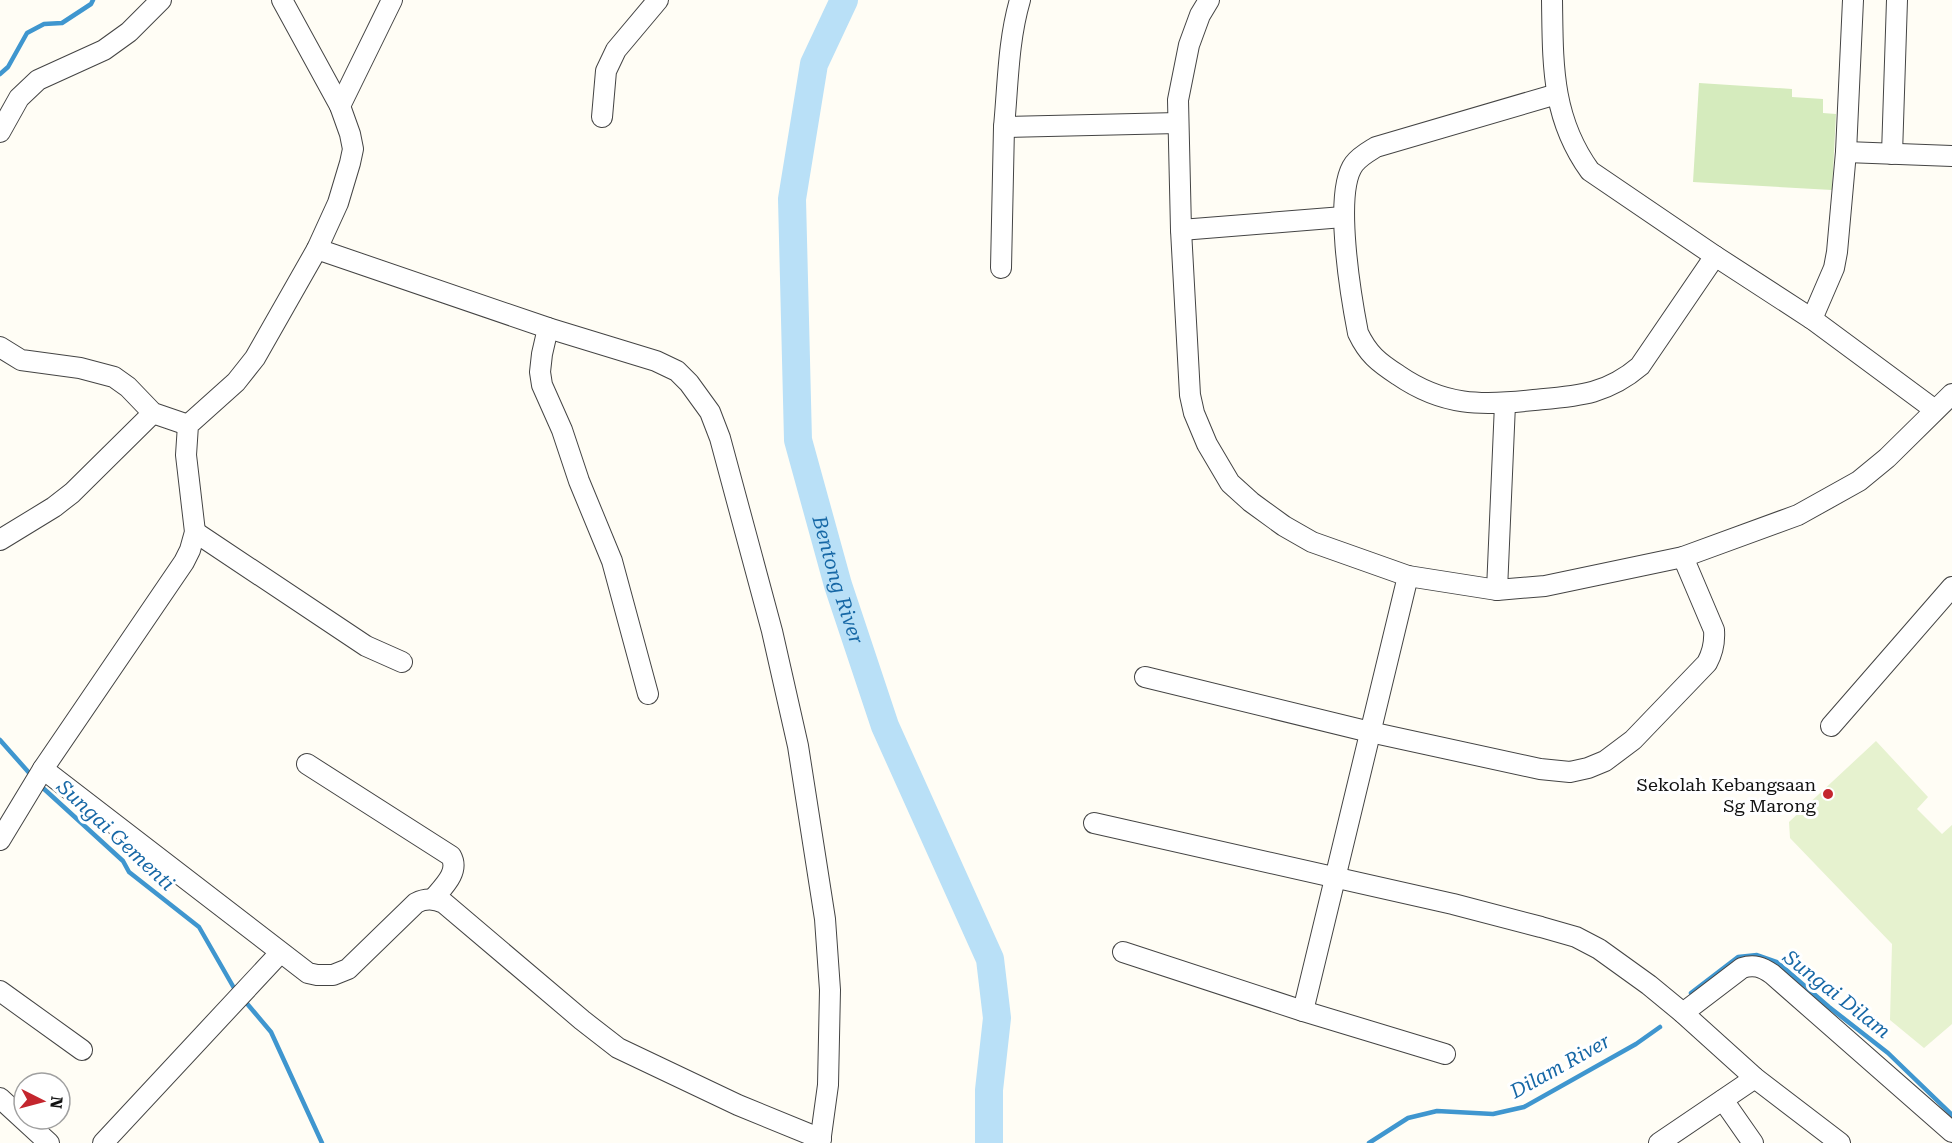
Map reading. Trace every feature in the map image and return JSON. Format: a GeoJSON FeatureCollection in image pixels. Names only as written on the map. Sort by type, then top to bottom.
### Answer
{"type":"FeatureCollection","features":[{"type":"Feature","properties":{"kind":"street"},"geometry":{"type":"LineString","coordinates":[[0,132],[20,98],[38,80],[104,50],[129,33],[161,0]]}},
{"type":"Feature","properties":{"kind":"street"},"geometry":{"type":"LineString","coordinates":[[0,840],[43,770],[184,562],[195,532],[186,455],[188,425],[246,371],[317,249],[338,203],[351,156],[350,134],[340,106],[282,0]]}},
{"type":"Feature","properties":{"kind":"street"},"geometry":{"type":"LineString","coordinates":[[340,106],[392,0]]}},
{"type":"Feature","properties":{"kind":"street"},"geometry":{"type":"LineString","coordinates":[[602,117],[606,70],[616,50],[658,0]]}},
{"type":"Feature","properties":{"kind":"street"},"geometry":{"type":"LineString","coordinates":[[1000,268],[1004,127],[1015,17],[1020,0]]}},
{"type":"Feature","properties":{"kind":"street"},"geometry":{"type":"LineString","coordinates":[[1209,0],[1200,15],[1189,45],[1178,100],[1181,230],[1190,395],[1194,413],[1207,444],[1230,483],[1284,526],[1312,542],[1408,576],[1497,590],[1545,586],[1683,557],[1798,515],[1859,481],[1946,403],[1715,256],[1590,171],[1577,153],[1557,94],[1553,66],[1552,0]]}},
{"type":"Feature","properties":{"kind":"street"},"geometry":{"type":"LineString","coordinates":[[1812,319],[1834,268],[1837,252],[1846,152],[1853,0]]}},
{"type":"Feature","properties":{"kind":"street"},"geometry":{"type":"LineString","coordinates":[[1892,154],[1897,0]]}},
{"type":"Feature","properties":{"kind":"street"},"geometry":{"type":"LineString","coordinates":[[1557,94],[1376,147],[1364,153],[1354,164],[1344,193],[1343,217],[1358,333],[1372,357],[1416,387],[1437,396],[1470,402],[1505,404],[1575,397],[1611,386],[1640,366],[1715,256]]}},
{"type":"Feature","properties":{"kind":"street"},"geometry":{"type":"LineString","coordinates":[[1004,127],[1178,123]]}},
{"type":"Feature","properties":{"kind":"street"},"geometry":{"type":"LineString","coordinates":[[1846,152],[1952,156]]}},
{"type":"Feature","properties":{"kind":"street"},"geometry":{"type":"LineString","coordinates":[[1181,230],[1343,217]]}},
{"type":"Feature","properties":{"kind":"street"},"geometry":{"type":"LineString","coordinates":[[43,770],[308,973],[326,975],[348,969],[416,903],[423,899],[433,899],[444,903],[618,1048],[820,1141],[828,1085],[830,990],[825,919],[798,746],[772,631],[720,438],[705,404],[677,371],[656,361],[548,328],[317,249]]}},
{"type":"Feature","properties":{"kind":"street"},"geometry":{"type":"LineString","coordinates":[[548,328],[540,372],[542,385],[562,430],[579,481],[612,561],[648,694]]}},
{"type":"Feature","properties":{"kind":"street"},"geometry":{"type":"LineString","coordinates":[[0,347],[21,360],[80,368],[114,376],[153,413],[188,425]]}},
{"type":"Feature","properties":{"kind":"street"},"geometry":{"type":"LineString","coordinates":[[1497,590],[1505,404]]}},
{"type":"Feature","properties":{"kind":"street"},"geometry":{"type":"LineString","coordinates":[[0,540],[54,507],[72,493],[153,413]]}},
{"type":"Feature","properties":{"kind":"street"},"geometry":{"type":"LineString","coordinates":[[195,532],[366,646],[402,662]]}},
{"type":"Feature","properties":{"kind":"street"},"geometry":{"type":"LineString","coordinates":[[1145,677],[1370,732],[1555,771],[1588,768],[1605,761],[1633,740],[1707,663],[1713,652],[1714,630],[1683,557]]}},
{"type":"Feature","properties":{"kind":"street"},"geometry":{"type":"LineString","coordinates":[[1303,1011],[1408,576]]}},
{"type":"Feature","properties":{"kind":"street"},"geometry":{"type":"LineString","coordinates":[[1831,726],[1952,587]]}},
{"type":"Feature","properties":{"kind":"street"},"geometry":{"type":"LineString","coordinates":[[307,764],[451,856],[455,862],[455,869],[433,899]]}},
{"type":"Feature","properties":{"kind":"street"},"geometry":{"type":"LineString","coordinates":[[1094,823],[1453,904],[1576,938],[1622,964],[1683,1013],[1755,1078],[1840,1143]]}},
{"type":"Feature","properties":{"kind":"street"},"geometry":{"type":"LineString","coordinates":[[1123,952],[1303,1011],[1445,1054]]}},
{"type":"Feature","properties":{"kind":"street"},"geometry":{"type":"LineString","coordinates":[[103,1143],[280,953]]}},
{"type":"Feature","properties":{"kind":"street"},"geometry":{"type":"LineString","coordinates":[[1683,1013],[1742,968],[1762,967],[1952,1132]]}},
{"type":"Feature","properties":{"kind":"street"},"geometry":{"type":"LineString","coordinates":[[0,992],[82,1050]]}},
{"type":"Feature","properties":{"kind":"street"},"geometry":{"type":"LineString","coordinates":[[1659,1143],[1755,1078]]}},
{"type":"Feature","properties":{"kind":"street"},"geometry":{"type":"LineString","coordinates":[[0,1098],[48,1143]]}},
{"type":"Feature","properties":{"kind":"street"},"geometry":{"type":"LineString","coordinates":[[1723,1100],[1753,1143]]}},
{"type":"Feature","properties":{"kind":"green space"},"geometry":{"type":"Polygon","coordinates":[[[1699,83],[1792,89],[1792,97],[1823,99],[1823,113],[1836,114],[1832,190],[1693,182],[1699,83]]]}},
{"type":"Feature","properties":{"kind":"green space"},"geometry":{"type":"Polygon","coordinates":[[[1876,741],[1928,797],[1917,809],[1942,834],[1952,825],[1952,1024],[1924,1048],[1890,1020],[1892,944],[1790,838],[1789,822],[1876,741]]]}},
{"type":"Feature","properties":{"kind":"waterway"},"geometry":{"type":"LineString","coordinates":[[0,74],[8,67],[27,33],[44,24],[62,23],[91,4],[93,0]]}},
{"type":"Feature","properties":{"kind":"waterway","name":"Bentong River"},"geometry":{"type":"LineString","coordinates":[[844,0],[814,64],[792,199],[798,440],[838,585],[885,726],[990,959],[997,1018],[989,1090],[989,1143]]}},
{"type":"Feature","properties":{"kind":"waterway"},"geometry":{"type":"LineString","coordinates":[[0,740],[31,775]]}},
{"type":"Feature","properties":{"kind":"waterway","name":"Sungai Gementi"},"geometry":{"type":"LineString","coordinates":[[43,788],[123,861],[129,872],[199,927],[234,988]]}},
{"type":"Feature","properties":{"kind":"waterway","name":"Sungai Dilam"},"geometry":{"type":"LineString","coordinates":[[1691,993],[1738,957],[1757,955],[1777,962],[1829,1007],[1888,1053],[1952,1115]]}},
{"type":"Feature","properties":{"kind":"waterway","name":"Sungai Gementi"},"geometry":{"type":"LineString","coordinates":[[244,1000],[271,1032],[322,1143]]}},
{"type":"Feature","properties":{"kind":"waterway","name":"Dilam River"},"geometry":{"type":"LineString","coordinates":[[1369,1143],[1408,1118],[1437,1111],[1493,1114],[1524,1107],[1636,1044],[1660,1027]]}},
{"type":"Feature","properties":{"kind":"place","name":"Sekolah Kebangsaan Sg Marong"},"geometry":{"type":"Point","coordinates":[1828,794]}}]}
